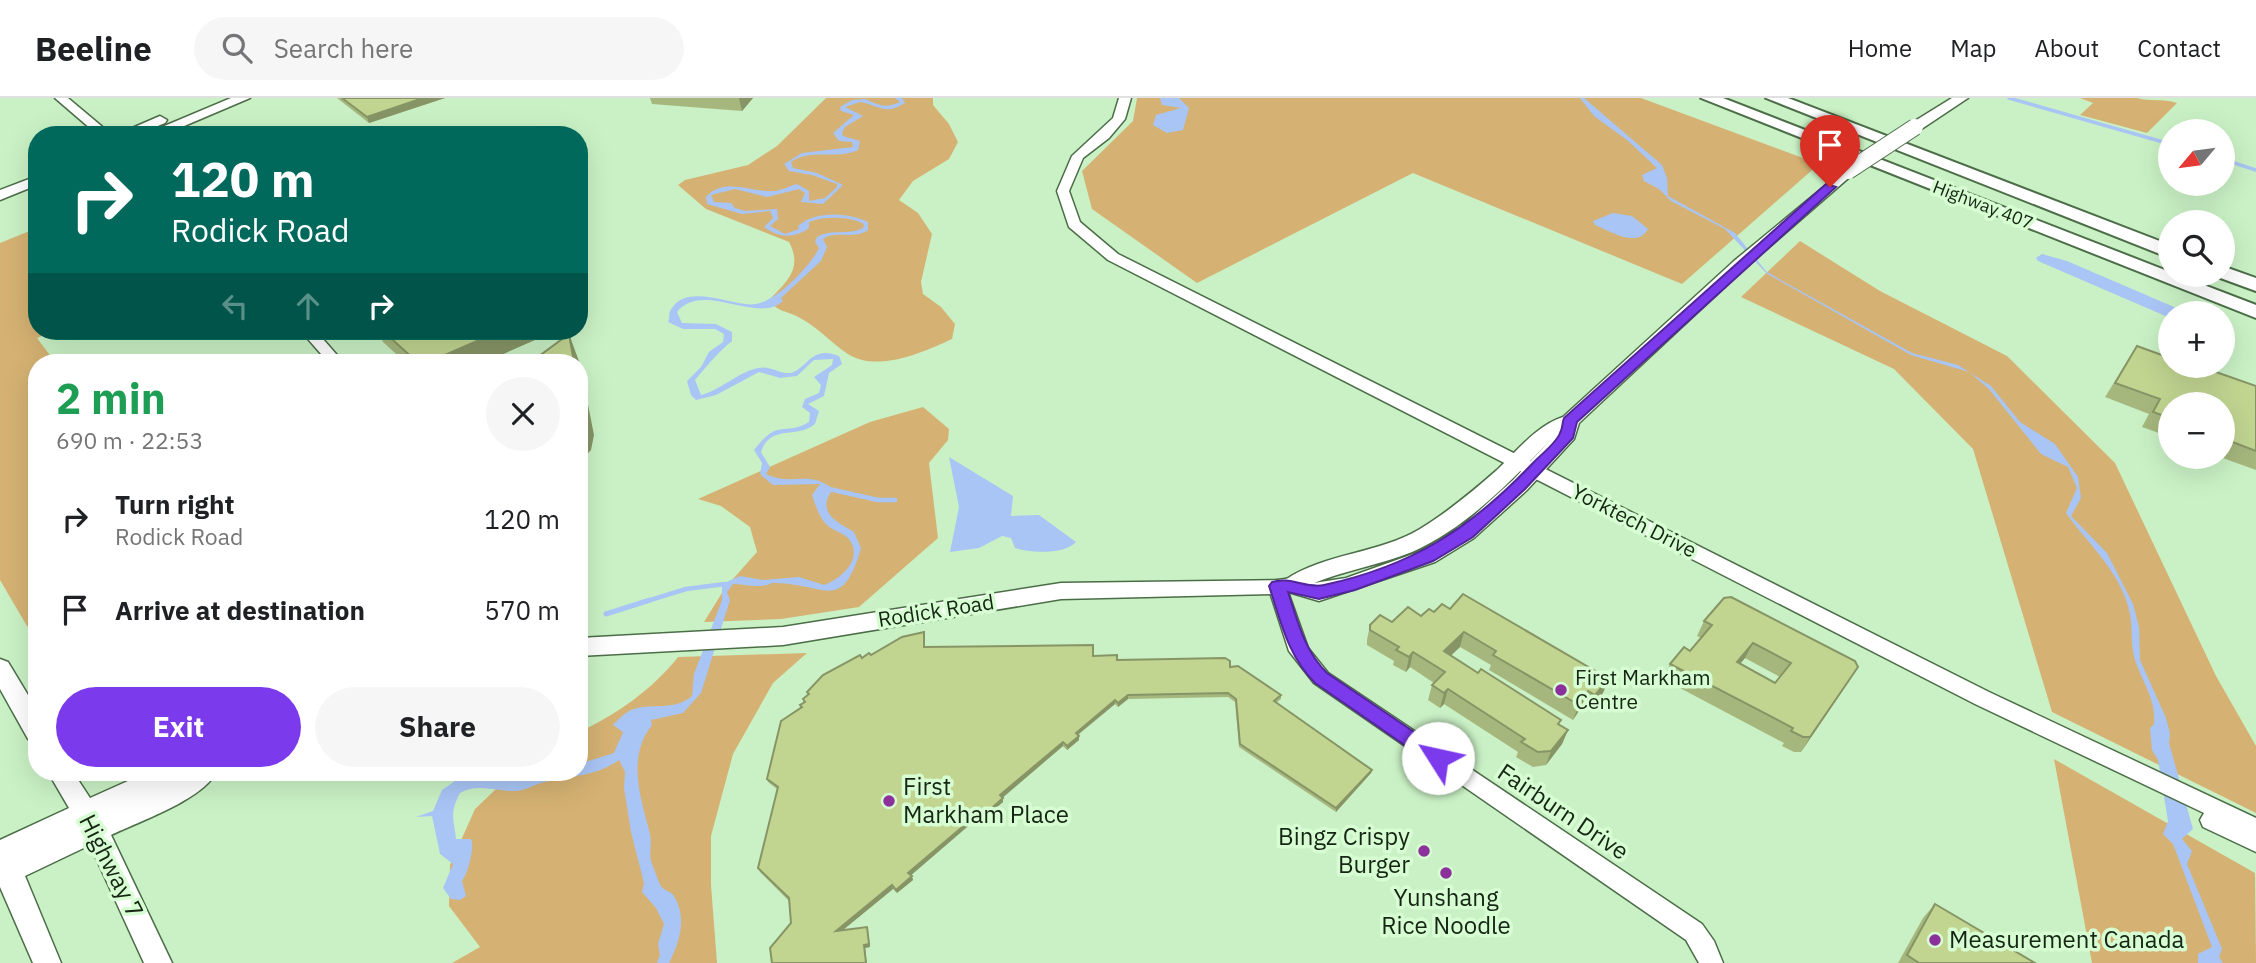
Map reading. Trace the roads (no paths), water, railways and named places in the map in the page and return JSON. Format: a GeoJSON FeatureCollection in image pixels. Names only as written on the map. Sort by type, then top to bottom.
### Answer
{"type":"FeatureCollection","features":[{"type":"Feature","properties":{"kind":"highway","name":"Highway 407"},"geometry":{"type":"LineString","coordinates":[[1709,98],[2256,312]]}},
{"type":"Feature","properties":{"kind":"highway","name":"Highway 407"},"geometry":{"type":"LineString","coordinates":[[1781,101],[2158,247]]}},
{"type":"Feature","properties":{"kind":"highway"},"geometry":{"type":"LineString","coordinates":[[1781,101],[1992,171],[2158,232]]}},
{"type":"Feature","properties":{"kind":"highway"},"geometry":{"type":"LineString","coordinates":[[2057,234],[2256,322]]}},
{"type":"Feature","properties":{"kind":"highway"},"geometry":{"type":"LineString","coordinates":[[2235,260],[2256,267]]}},
{"type":"Feature","properties":{"kind":"highway"},"geometry":{"type":"LineString","coordinates":[[2235,277],[2256,285]]}},
{"type":"Feature","properties":{"kind":"main road"},"geometry":{"type":"LineString","coordinates":[[146,126],[216,98]]}},
{"type":"Feature","properties":{"kind":"main road"},"geometry":{"type":"LineString","coordinates":[[172,126],[243,98]]}},
{"type":"Feature","properties":{"kind":"main road","name":"Rodick Road"},"geometry":{"type":"LineString","coordinates":[[588,646],[759,639],[1061,591],[1285,586],[1309,575],[1361,562],[1409,545],[1439,527],[1567,435],[1570,421],[1740,264],[1848,171],[1961,98]]}},
{"type":"Feature","properties":{"kind":"main road"},"geometry":{"type":"LineString","coordinates":[[0,181],[28,170]]}},
{"type":"Feature","properties":{"kind":"main road"},"geometry":{"type":"LineString","coordinates":[[0,195],[28,184]]}},
{"type":"Feature","properties":{"kind":"main road"},"geometry":{"type":"LineString","coordinates":[[0,668],[28,716]]}},
{"type":"Feature","properties":{"kind":"main road","name":"Highway 7"},"geometry":{"type":"LineString","coordinates":[[66,781],[91,822],[158,963]]}},
{"type":"Feature","properties":{"kind":"main road"},"geometry":{"type":"LineString","coordinates":[[91,822],[158,781]]}},
{"type":"Feature","properties":{"kind":"main road"},"geometry":{"type":"LineString","coordinates":[[47,963],[2,861],[91,822],[174,793],[191,781]]}},
{"type":"Feature","properties":{"kind":"street"},"geometry":{"type":"LineString","coordinates":[[61,98],[95,126]]}},
{"type":"Feature","properties":{"kind":"street","name":"Yorktech Drive"},"geometry":{"type":"LineString","coordinates":[[1125,98],[1119,119],[1105,135],[1078,156],[1063,191],[1079,225],[1113,257],[2118,765],[2146,774],[2256,828]]}},
{"type":"Feature","properties":{"kind":"street"},"geometry":{"type":"LineString","coordinates":[[316,340],[329,354]]}},
{"type":"Feature","properties":{"kind":"street","name":"Fairburn Drive"},"geometry":{"type":"LineString","coordinates":[[1285,586],[1299,650],[1321,678],[1694,932],[1706,949],[1711,963]]}},
{"type":"Feature","properties":{"kind":"street","name":"Yorktech Drive"},"geometry":{"type":"LineString","coordinates":[[2118,765],[2140,784],[2256,842]]}},
{"type":"Feature","properties":{"kind":"water"},"geometry":{"type":"Polygon","coordinates":[[[895,98],[902,98],[905,103],[892,109],[860,102],[845,107],[863,116],[845,127],[842,133],[843,136],[860,141],[858,150],[807,156],[791,162],[793,168],[817,173],[843,185],[823,204],[801,202],[805,193],[799,189],[767,197],[735,189],[711,195],[714,202],[731,203],[735,208],[745,211],[777,209],[778,219],[770,226],[785,234],[799,229],[798,226],[805,221],[831,215],[850,216],[868,222],[868,230],[823,239],[827,247],[821,261],[781,298],[783,301],[772,307],[745,307],[701,300],[688,303],[677,312],[682,323],[716,324],[732,332],[732,341],[695,380],[701,395],[758,368],[791,373],[816,355],[830,353],[839,356],[842,364],[829,373],[824,396],[808,404],[819,411],[815,424],[800,431],[771,438],[761,452],[770,467],[766,474],[784,479],[816,480],[833,489],[826,504],[827,510],[835,520],[854,532],[861,548],[847,581],[830,591],[794,584],[733,584],[727,592],[730,600],[701,693],[683,713],[651,720],[652,725],[639,751],[640,792],[650,834],[651,861],[661,886],[674,896],[678,904],[681,921],[679,938],[669,963],[657,963],[660,955],[658,944],[664,924],[656,908],[642,892],[644,883],[631,832],[624,788],[625,772],[619,760],[588,774],[588,761],[614,753],[623,732],[613,725],[626,713],[639,708],[678,704],[692,696],[694,674],[722,600],[722,584],[740,576],[763,580],[799,577],[824,585],[843,573],[854,554],[849,539],[828,526],[818,510],[812,495],[820,484],[773,485],[760,474],[762,463],[754,450],[770,434],[809,422],[810,413],[802,407],[805,399],[819,393],[821,385],[814,377],[832,365],[833,359],[814,360],[797,376],[780,378],[759,372],[716,395],[696,400],[691,395],[687,381],[701,367],[709,352],[723,342],[724,334],[715,329],[683,329],[668,322],[670,312],[680,301],[689,297],[701,296],[747,304],[764,301],[783,289],[809,264],[819,248],[815,242],[817,237],[863,228],[864,224],[858,221],[829,218],[809,222],[809,228],[798,234],[781,235],[764,227],[773,218],[770,211],[742,214],[707,204],[706,197],[721,187],[775,191],[797,184],[809,191],[809,201],[825,198],[837,184],[812,175],[789,171],[784,164],[802,153],[853,147],[852,142],[839,141],[833,133],[854,115],[841,111],[840,107],[852,100],[865,99],[886,106],[900,102],[895,98]]]}},
{"type":"Feature","properties":{"kind":"water"},"geometry":{"type":"Polygon","coordinates":[[[1160,98],[1179,98],[1189,108],[1183,130],[1167,133],[1153,125],[1156,115],[1181,108],[1162,105],[1160,98]]]}},
{"type":"Feature","properties":{"kind":"water"},"geometry":{"type":"Polygon","coordinates":[[[1580,98],[1584,98],[1662,165],[1667,178],[1668,196],[1735,233],[1766,271],[1912,353],[1958,365],[1969,372],[1911,355],[1766,273],[1725,229],[1671,201],[1659,189],[1644,181],[1642,175],[1657,168],[1627,140],[1594,116],[1580,98]]]}},
{"type":"Feature","properties":{"kind":"water"},"geometry":{"type":"Polygon","coordinates":[[[1613,213],[1632,216],[1648,229],[1637,238],[1630,238],[1595,225],[1593,221],[1613,213]]]}},
{"type":"Feature","properties":{"kind":"water"},"geometry":{"type":"Polygon","coordinates":[[[2042,254],[2067,261],[2160,301],[2158,313],[2038,261],[2036,258],[2042,254]]]}},
{"type":"Feature","properties":{"kind":"water"},"geometry":{"type":"Polygon","coordinates":[[[1969,372],[1991,386],[2020,422],[2055,444],[2078,477],[2081,498],[2071,516],[2107,553],[2133,604],[2139,627],[2140,660],[2166,718],[2169,743],[2193,829],[2182,839],[2192,851],[2187,864],[2222,949],[2219,957],[2223,963],[2198,963],[2198,954],[2212,947],[2173,844],[2163,834],[2168,821],[2158,760],[2152,750],[2150,728],[2154,724],[2153,707],[2134,657],[2126,599],[2104,560],[2066,513],[2077,488],[2068,467],[2041,454],[1989,389],[1969,372]]]}},
{"type":"Feature","properties":{"kind":"water"},"geometry":{"type":"Polygon","coordinates":[[[949,457],[1013,496],[1011,516],[1039,515],[1076,542],[1064,549],[1038,552],[1015,548],[1011,538],[1002,536],[979,548],[950,552],[959,507],[949,457]]]}},
{"type":"Feature","properties":{"kind":"water"},"geometry":{"type":"Polygon","coordinates":[[[455,781],[551,781],[522,790],[473,788],[460,793],[453,812],[456,839],[471,839],[472,848],[469,866],[462,881],[466,896],[460,900],[451,899],[443,888],[453,864],[440,854],[432,816],[416,817],[433,811],[442,790],[455,781]]]}},
{"type":"Feature","properties":{"kind":"waterway"},"geometry":{"type":"LineString","coordinates":[[2009,98],[2158,141]]}},
{"type":"Feature","properties":{"kind":"waterway"},"geometry":{"type":"LineString","coordinates":[[2235,163],[2256,170]]}},
{"type":"Feature","properties":{"kind":"waterway"},"geometry":{"type":"LineString","coordinates":[[829,489],[878,500],[895,500]]}},
{"type":"Feature","properties":{"kind":"waterway"},"geometry":{"type":"LineString","coordinates":[[644,602],[686,589],[725,584]]}},
{"type":"Feature","properties":{"kind":"waterway"},"geometry":{"type":"LineString","coordinates":[[606,614],[650,600]]}},
{"type":"Feature","properties":{"kind":"place","name":"First Markham Centre"},"geometry":{"type":"Point","coordinates":[1561,690]}},
{"type":"Feature","properties":{"kind":"place","name":"First Markham Place"},"geometry":{"type":"Point","coordinates":[889,801]}},
{"type":"Feature","properties":{"kind":"place","name":"Bingz Crispy Burger"},"geometry":{"type":"Point","coordinates":[1424,851]}},
{"type":"Feature","properties":{"kind":"place","name":"Yunshang Rice Noodle"},"geometry":{"type":"Point","coordinates":[1446,873]}},
{"type":"Feature","properties":{"kind":"place","name":"Measurement Canada"},"geometry":{"type":"Point","coordinates":[1935,940]}}]}
